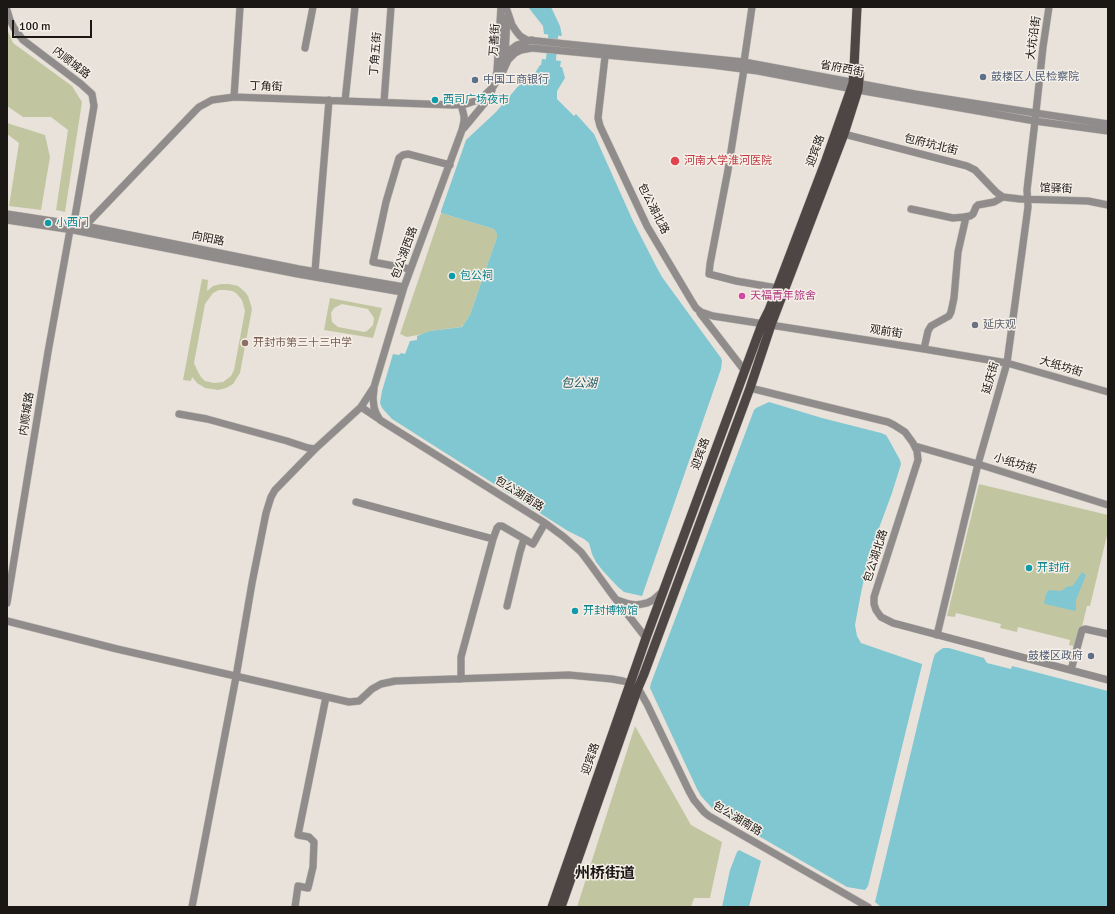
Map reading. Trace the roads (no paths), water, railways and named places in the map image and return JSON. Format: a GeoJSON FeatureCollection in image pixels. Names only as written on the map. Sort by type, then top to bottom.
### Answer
{"type":"FeatureCollection","features":[{"type":"Feature","properties":{"kind":"main road","name":"迎宾路"},"geometry":{"type":"LineString","coordinates":[[561,907],[634,686],[646,638],[744,370],[769,310],[855,86],[854,68],[857,7]]}},
{"type":"Feature","properties":{"kind":"main road","name":"迎宾路"},"geometry":{"type":"LineString","coordinates":[[552,907],[634,686],[650,659],[750,388],[771,325],[844,134],[855,86],[863,7]]}},
{"type":"Feature","properties":{"kind":"street"},"geometry":{"type":"LineString","coordinates":[[234,97],[240,7]]}},
{"type":"Feature","properties":{"kind":"street"},"geometry":{"type":"LineString","coordinates":[[305,48],[313,7]]}},
{"type":"Feature","properties":{"kind":"street"},"geometry":{"type":"LineString","coordinates":[[345,101],[355,7]]}},
{"type":"Feature","properties":{"kind":"street","name":"丁角五街"},"geometry":{"type":"LineString","coordinates":[[384,102],[391,7]]}},
{"type":"Feature","properties":{"kind":"street"},"geometry":{"type":"LineString","coordinates":[[752,7],[728,170],[709,274],[736,281],[777,288]]}},
{"type":"Feature","properties":{"kind":"street","name":"大坑沿街"},"geometry":{"type":"LineString","coordinates":[[1035,117],[1043,47],[1050,7]]}},
{"type":"Feature","properties":{"kind":"street"},"geometry":{"type":"LineString","coordinates":[[504,8],[516,31],[520,36],[527,40],[530,46]]}},
{"type":"Feature","properties":{"kind":"street","name":"万善街"},"geometry":{"type":"LineString","coordinates":[[504,8],[507,24],[505,57]]}},
{"type":"Feature","properties":{"kind":"street","name":"万善街"},"geometry":{"type":"LineString","coordinates":[[462,130],[488,99],[500,71],[504,8]]}},
{"type":"Feature","properties":{"kind":"street","name":"内顺城路"},"geometry":{"type":"LineString","coordinates":[[7,10],[14,28],[23,40],[89,91],[93,97],[94,106],[48,352],[7,603]]}},
{"type":"Feature","properties":{"kind":"street"},"geometry":{"type":"LineString","coordinates":[[507,24],[520,43],[530,46]]}},
{"type":"Feature","properties":{"kind":"street"},"geometry":{"type":"LineString","coordinates":[[500,71],[505,57],[513,47],[520,43]]}},
{"type":"Feature","properties":{"kind":"street"},"geometry":{"type":"LineString","coordinates":[[500,71],[512,56],[530,46]]}},
{"type":"Feature","properties":{"kind":"street","name":"省府西街"},"geometry":{"type":"LineString","coordinates":[[530,46],[571,48],[744,66],[1108,131]]}},
{"type":"Feature","properties":{"kind":"street","name":"包公湖北路"},"geometry":{"type":"LineString","coordinates":[[606,52],[598,118],[600,126],[647,226],[696,308],[744,370]]}},
{"type":"Feature","properties":{"kind":"street","name":"丁角街"},"geometry":{"type":"LineString","coordinates":[[85,226],[199,107],[212,100],[234,97],[466,104],[481,99],[493,87]]}},
{"type":"Feature","properties":{"kind":"street"},"geometry":{"type":"LineString","coordinates":[[315,271],[329,100]]}},
{"type":"Feature","properties":{"kind":"street","name":"包公湖西路"},"geometry":{"type":"LineString","coordinates":[[192,907],[236,677],[252,583],[266,513],[271,497],[275,490],[315,449],[361,407],[374,387],[403,289],[462,130],[464,116],[461,104]]}},
{"type":"Feature","properties":{"kind":"street","name":"省府西街"},"geometry":{"type":"LineString","coordinates":[[1035,117],[1108,124]]}},
{"type":"Feature","properties":{"kind":"street","name":"延庆街"},"geometry":{"type":"LineString","coordinates":[[937,635],[978,464],[1007,363],[1027,214],[1027,190],[1035,117]]}},
{"type":"Feature","properties":{"kind":"street","name":"包府坑北街"},"geometry":{"type":"LineString","coordinates":[[844,134],[967,166],[975,170],[996,192],[1003,197]]}},
{"type":"Feature","properties":{"kind":"street"},"geometry":{"type":"LineString","coordinates":[[410,269],[373,262],[386,202],[399,158],[408,154],[450,165]]}},
{"type":"Feature","properties":{"kind":"street"},"geometry":{"type":"LineString","coordinates":[[911,209],[953,218],[966,217],[973,214],[978,205],[994,202],[1003,197]]}},
{"type":"Feature","properties":{"kind":"street","name":"馆驿街"},"geometry":{"type":"LineString","coordinates":[[1003,197],[1088,201],[1108,205]]}},
{"type":"Feature","properties":{"kind":"street","name":"向阳路"},"geometry":{"type":"LineString","coordinates":[[7,214],[298,274],[403,289]]}},
{"type":"Feature","properties":{"kind":"street"},"geometry":{"type":"LineString","coordinates":[[924,349],[929,328],[949,316],[951,312],[954,298],[958,252],[966,217]]}},
{"type":"Feature","properties":{"kind":"street","name":"向阳路"},"geometry":{"type":"LineString","coordinates":[[7,220],[71,228],[85,226],[403,289]]}},
{"type":"Feature","properties":{"kind":"street"},"geometry":{"type":"LineString","coordinates":[[696,308],[709,316],[762,324]]}},
{"type":"Feature","properties":{"kind":"street","name":"观前街"},"geometry":{"type":"LineString","coordinates":[[762,324],[1007,363]]}},
{"type":"Feature","properties":{"kind":"street","name":"大纸坊街"},"geometry":{"type":"LineString","coordinates":[[1007,363],[1108,392]]}},
{"type":"Feature","properties":{"kind":"street"},"geometry":{"type":"LineString","coordinates":[[374,387],[374,407],[380,420]]}},
{"type":"Feature","properties":{"kind":"street"},"geometry":{"type":"LineString","coordinates":[[750,388],[888,422],[905,432],[915,446]]}},
{"type":"Feature","properties":{"kind":"street","name":"包公湖南路"},"geometry":{"type":"LineString","coordinates":[[361,407],[564,536],[581,552],[646,638]]}},
{"type":"Feature","properties":{"kind":"street"},"geometry":{"type":"LineString","coordinates":[[179,414],[207,419],[315,449]]}},
{"type":"Feature","properties":{"kind":"street","name":"包公湖北路"},"geometry":{"type":"LineString","coordinates":[[915,446],[918,460],[876,592],[874,604],[878,614],[886,621],[894,624],[1108,680]]}},
{"type":"Feature","properties":{"kind":"street","name":"小纸坊街"},"geometry":{"type":"LineString","coordinates":[[915,446],[1108,504]]}},
{"type":"Feature","properties":{"kind":"street"},"geometry":{"type":"LineString","coordinates":[[356,502],[493,539]]}},
{"type":"Feature","properties":{"kind":"street"},"geometry":{"type":"LineString","coordinates":[[461,679],[461,657],[495,530],[499,526],[502,526],[533,544],[545,523]]}},
{"type":"Feature","properties":{"kind":"street"},"geometry":{"type":"LineString","coordinates":[[507,606],[524,539]]}},
{"type":"Feature","properties":{"kind":"street"},"geometry":{"type":"LineString","coordinates":[[616,600],[629,604],[642,604],[653,600],[663,591]]}},
{"type":"Feature","properties":{"kind":"street"},"geometry":{"type":"LineString","coordinates":[[7,621],[117,649],[343,701],[355,702],[361,699],[372,689],[387,682],[395,681],[569,676],[612,679],[634,686]]}},
{"type":"Feature","properties":{"kind":"street"},"geometry":{"type":"LineString","coordinates":[[1071,670],[1082,630],[1085,629],[1108,634]]}},
{"type":"Feature","properties":{"kind":"street","name":"包公湖南路"},"geometry":{"type":"LineString","coordinates":[[634,686],[647,704],[691,796],[704,812],[868,907]]}},
{"type":"Feature","properties":{"kind":"street"},"geometry":{"type":"LineString","coordinates":[[295,907],[298,886],[308,888],[313,868],[314,842],[308,837],[298,835],[326,698]]}},
{"type":"Feature","properties":{"kind":"water"},"geometry":{"type":"Polygon","coordinates":[[[528,7],[551,7],[560,26],[562,36],[544,34],[543,26],[528,7]]]}},
{"type":"Feature","properties":{"kind":"water","name":"包公湖"},"geometry":{"type":"Polygon","coordinates":[[[542,59],[561,61],[560,67],[562,67],[565,78],[557,91],[557,99],[574,116],[576,114],[594,134],[633,221],[662,277],[722,361],[721,369],[642,596],[624,592],[618,587],[596,562],[589,543],[584,539],[568,531],[392,419],[382,408],[380,403],[393,354],[405,354],[410,341],[417,340],[417,336],[430,331],[462,327],[470,315],[497,234],[494,229],[441,213],[441,211],[466,140],[496,112],[520,84],[535,73],[541,65],[542,59]]]}},
{"type":"Feature","properties":{"kind":"water"},"geometry":{"type":"Polygon","coordinates":[[[769,402],[886,435],[901,464],[869,555],[855,625],[857,636],[861,643],[922,665],[868,886],[865,890],[847,887],[712,808],[697,789],[650,688],[754,410],[769,402]]]}},
{"type":"Feature","properties":{"kind":"water"},"geometry":{"type":"Polygon","coordinates":[[[1082,572],[1086,575],[1076,600],[1075,611],[1044,603],[1046,594],[1049,590],[1061,591],[1066,587],[1072,586],[1082,572]]]}},
{"type":"Feature","properties":{"kind":"water"},"geometry":{"type":"Polygon","coordinates":[[[943,648],[949,648],[984,658],[987,663],[1011,669],[1012,666],[1108,691],[1108,907],[881,907],[875,902],[933,660],[935,654],[943,648]]]}},
{"type":"Feature","properties":{"kind":"water"},"geometry":{"type":"Polygon","coordinates":[[[739,850],[761,861],[749,907],[722,907],[730,870],[739,850]]]}},
{"type":"Feature","properties":{"kind":"waterway"},"geometry":{"type":"LineString","coordinates":[[543,7],[554,27],[550,70]]}},
{"type":"Feature","properties":{"kind":"place","name":"鼓楼区人民检察院"},"geometry":{"type":"Point","coordinates":[983,77]}},
{"type":"Feature","properties":{"kind":"place","name":"中国工商银行"},"geometry":{"type":"Point","coordinates":[475,80]}},
{"type":"Feature","properties":{"kind":"place","name":"西司广场夜市"},"geometry":{"type":"Point","coordinates":[435,100]}},
{"type":"Feature","properties":{"kind":"place","name":"河南大学淮河医院"},"geometry":{"type":"Point","coordinates":[675,161]}},
{"type":"Feature","properties":{"kind":"place","name":"小西门"},"geometry":{"type":"Point","coordinates":[48,223]}},
{"type":"Feature","properties":{"kind":"place","name":"包公祠"},"geometry":{"type":"Point","coordinates":[452,276]}},
{"type":"Feature","properties":{"kind":"place","name":"天福青年旅舍"},"geometry":{"type":"Point","coordinates":[742,296]}},
{"type":"Feature","properties":{"kind":"place","name":"延庆观"},"geometry":{"type":"Point","coordinates":[975,325]}},
{"type":"Feature","properties":{"kind":"place","name":"开封市第三十三中学"},"geometry":{"type":"Point","coordinates":[245,343]}},
{"type":"Feature","properties":{"kind":"place","name":"开封府"},"geometry":{"type":"Point","coordinates":[1029,568]}},
{"type":"Feature","properties":{"kind":"place","name":"开封博物馆"},"geometry":{"type":"Point","coordinates":[575,611]}},
{"type":"Feature","properties":{"kind":"place","name":"鼓楼区政府"},"geometry":{"type":"Point","coordinates":[1091,656]}},
{"type":"Feature","properties":{"kind":"district","name":"州桥街道"},"geometry":{"type":"Point","coordinates":[605,874]}}]}
